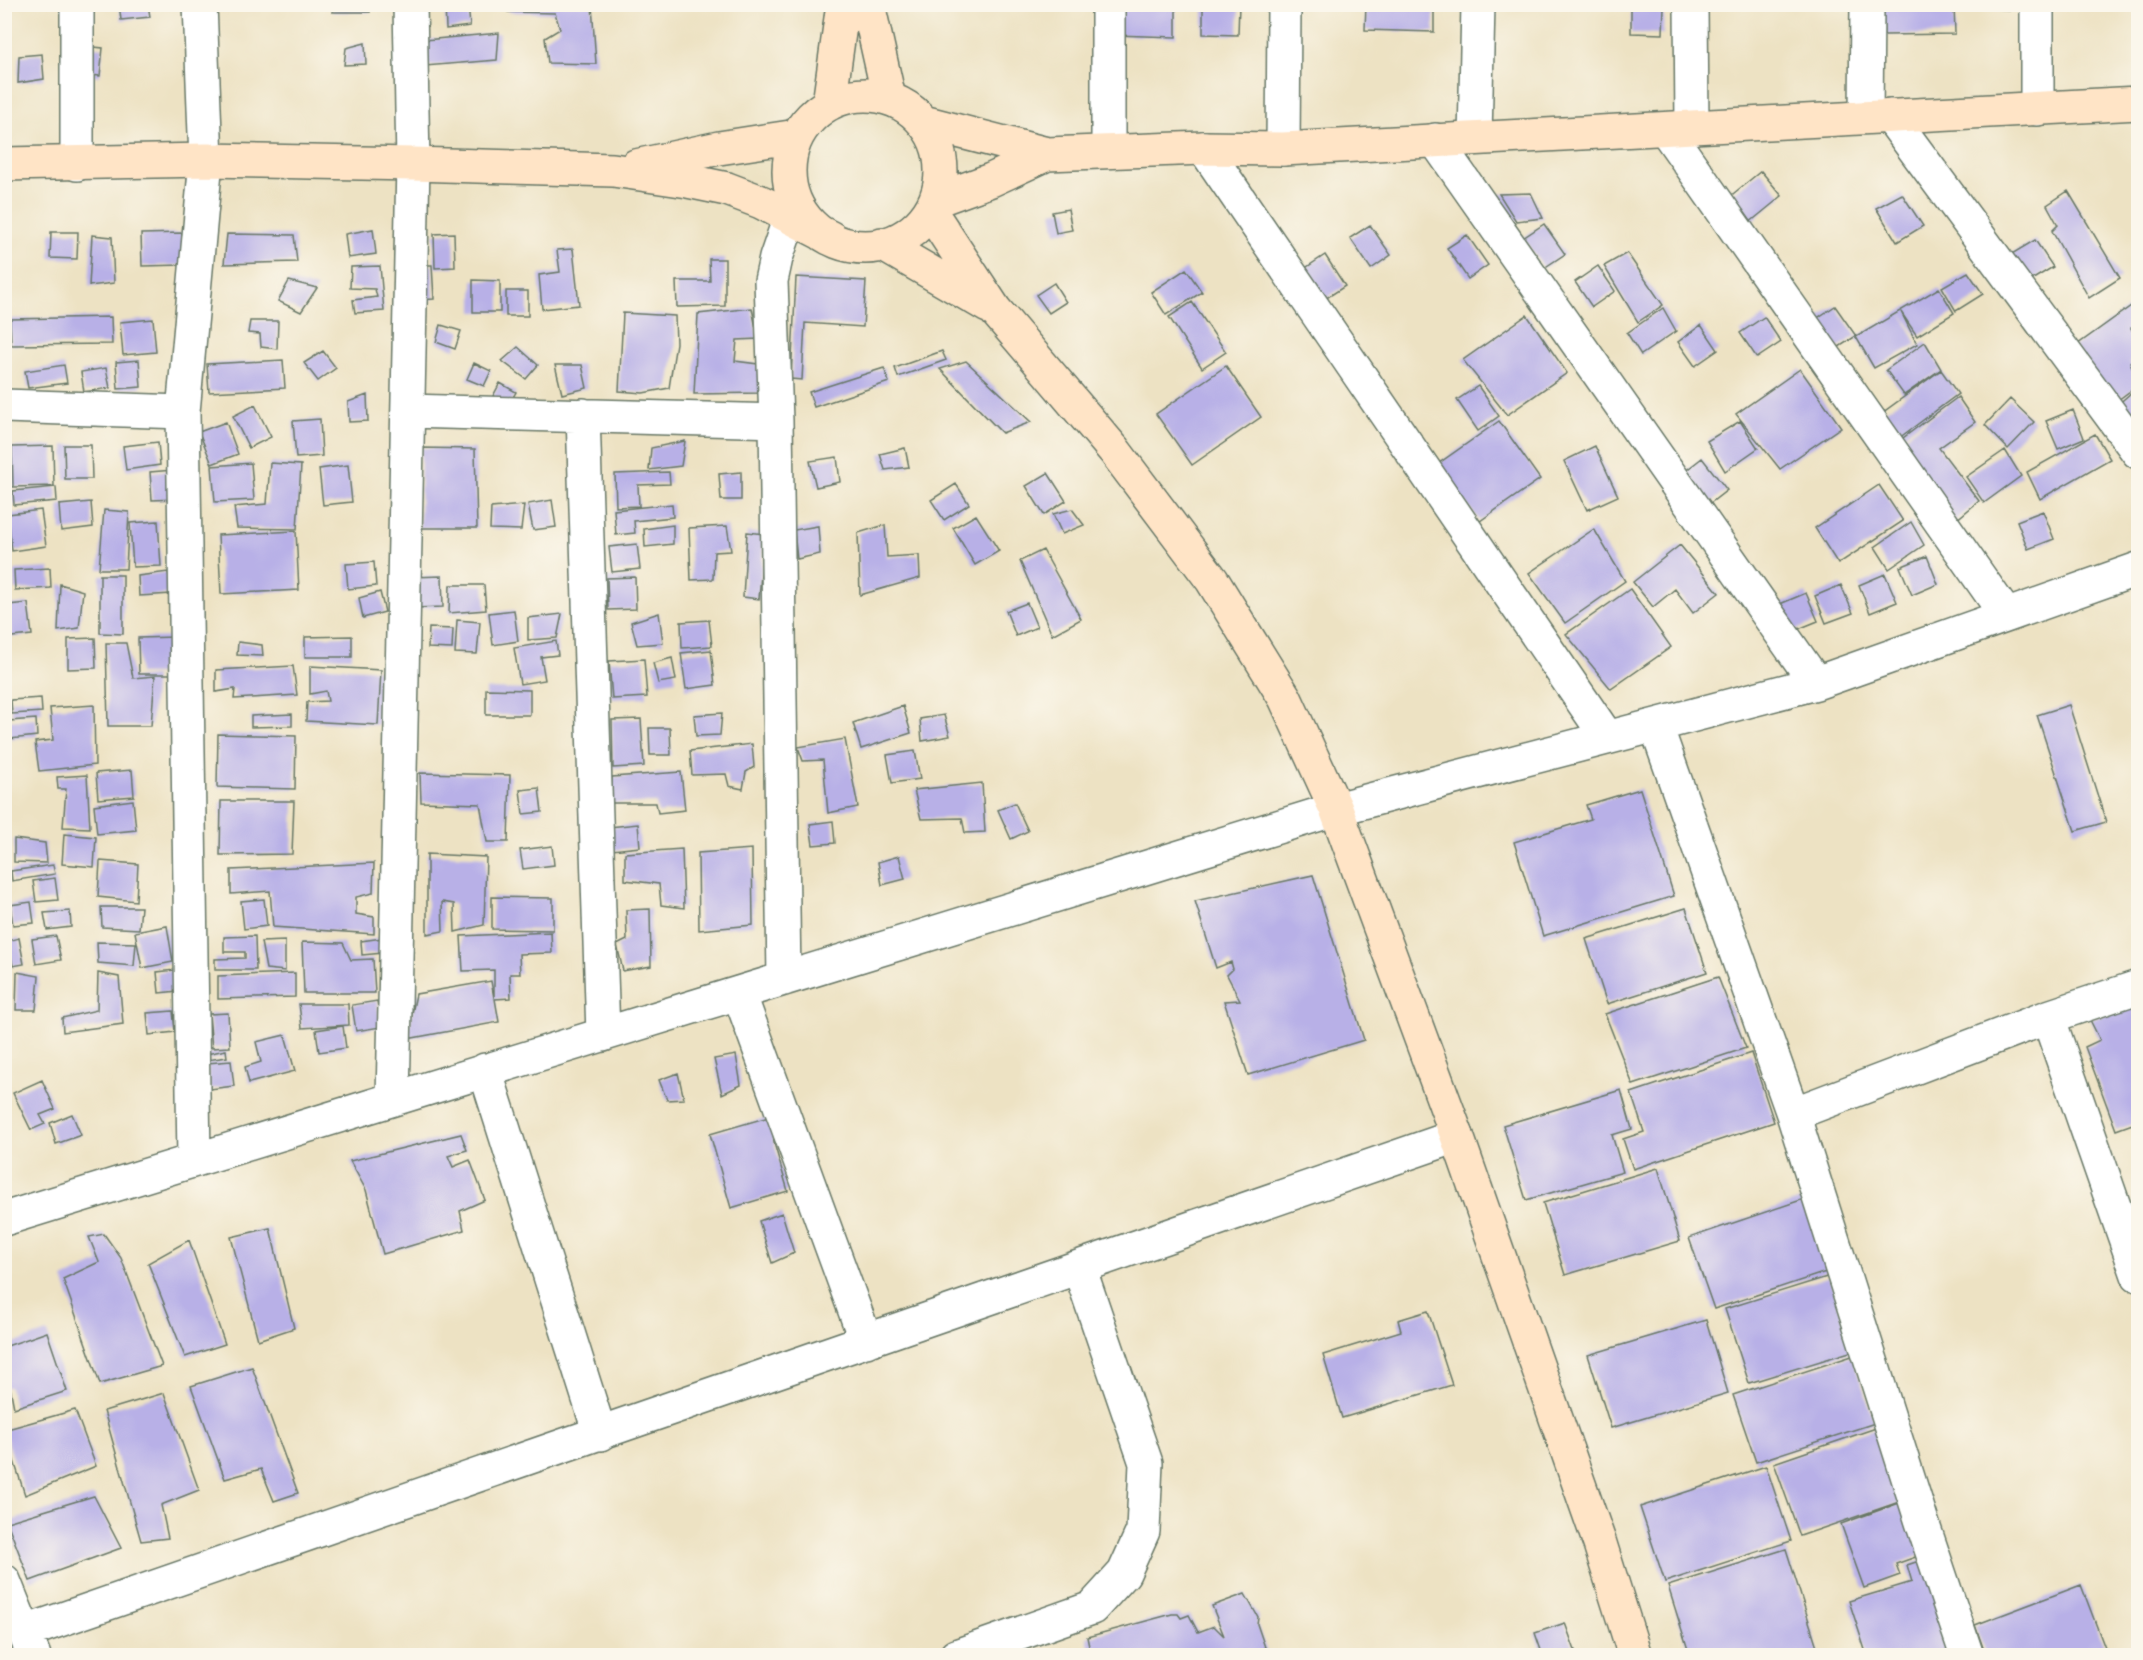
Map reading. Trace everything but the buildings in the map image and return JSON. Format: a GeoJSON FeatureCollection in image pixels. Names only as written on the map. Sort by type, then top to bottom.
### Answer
{"type":"FeatureCollection","features":[{"type":"Feature","properties":{"kind":"street"},"geometry":{"type":"LineString","coordinates":[[77,4],[77,164]]}},
{"type":"Feature","properties":{"kind":"street"},"geometry":{"type":"LineString","coordinates":[[194,1160],[183,412],[206,160],[200,4]]}},
{"type":"Feature","properties":{"kind":"street"},"geometry":{"type":"LineString","coordinates":[[393,1099],[413,164],[410,4]]}},
{"type":"Feature","properties":{"kind":"street"},"geometry":{"type":"LineString","coordinates":[[829,104],[843,4]]}},
{"type":"Feature","properties":{"kind":"street"},"geometry":{"type":"LineString","coordinates":[[868,4],[889,98]]}},
{"type":"Feature","properties":{"kind":"street"},"geometry":{"type":"LineString","coordinates":[[1108,4],[1108,152]]}},
{"type":"Feature","properties":{"kind":"street"},"geometry":{"type":"LineString","coordinates":[[1283,149],[1284,4]]}},
{"type":"Feature","properties":{"kind":"street"},"geometry":{"type":"LineString","coordinates":[[1475,138],[1478,4]]}},
{"type":"Feature","properties":{"kind":"street"},"geometry":{"type":"LineString","coordinates":[[1691,4],[1679,129],[2006,615]]}},
{"type":"Feature","properties":{"kind":"street"},"geometry":{"type":"LineString","coordinates":[[1867,4],[1878,117],[2139,452]]}},
{"type":"Feature","properties":{"kind":"street"},"geometry":{"type":"LineString","coordinates":[[2037,4],[2037,109]]}},
{"type":"Feature","properties":{"kind":"street"},"geometry":{"type":"LineString","coordinates":[[4,164],[206,160],[613,171],[688,181],[727,189],[761,202],[831,238],[851,246],[882,244],[895,241],[914,229],[933,205],[941,175],[938,151],[928,128],[899,103],[889,98],[874,95],[848,97],[829,104],[813,115],[792,146],[788,167],[791,189],[799,209],[813,226],[831,238]]}},
{"type":"Feature","properties":{"kind":"street"},"geometry":{"type":"LineString","coordinates":[[923,122],[1047,154],[1204,148],[1283,149],[2139,103]]}},
{"type":"Feature","properties":{"kind":"street"},"geometry":{"type":"LineString","coordinates":[[613,171],[719,148],[797,136]]}},
{"type":"Feature","properties":{"kind":"street"},"geometry":{"type":"LineString","coordinates":[[1435,140],[1816,683]]}},
{"type":"Feature","properties":{"kind":"street"},"geometry":{"type":"LineString","coordinates":[[1204,148],[1607,737]]}},
{"type":"Feature","properties":{"kind":"street"},"geometry":{"type":"LineString","coordinates":[[933,205],[1047,154]]}},
{"type":"Feature","properties":{"kind":"street"},"geometry":{"type":"LineString","coordinates":[[933,205],[995,310],[1114,450],[1212,580],[1285,698],[1336,809],[1457,1136],[1600,1544],[1635,1656]]}},
{"type":"Feature","properties":{"kind":"street"},"geometry":{"type":"LineString","coordinates":[[783,978],[776,421],[771,282],[776,258],[790,217]]}},
{"type":"Feature","properties":{"kind":"street"},"geometry":{"type":"LineString","coordinates":[[882,244],[995,310]]}},
{"type":"Feature","properties":{"kind":"street"},"geometry":{"type":"LineString","coordinates":[[4,406],[183,412]]}},
{"type":"Feature","properties":{"kind":"street"},"geometry":{"type":"LineString","coordinates":[[408,411],[776,421]]}},
{"type":"Feature","properties":{"kind":"street"},"geometry":{"type":"LineString","coordinates":[[583,416],[603,1035]]}},
{"type":"Feature","properties":{"kind":"street"},"geometry":{"type":"LineString","coordinates":[[4,1219],[1336,809],[1816,683],[2139,569]]}},
{"type":"Feature","properties":{"kind":"street"},"geometry":{"type":"LineString","coordinates":[[1656,726],[1792,1114],[1966,1656]]}},
{"type":"Feature","properties":{"kind":"street"},"geometry":{"type":"LineString","coordinates":[[1792,1114],[2048,1017],[2139,987]]}},
{"type":"Feature","properties":{"kind":"street"},"geometry":{"type":"LineString","coordinates":[[739,993],[866,1341]]}},
{"type":"Feature","properties":{"kind":"street"},"geometry":{"type":"LineString","coordinates":[[2048,1017],[2139,1275]]}},
{"type":"Feature","properties":{"kind":"street"},"geometry":{"type":"LineString","coordinates":[[484,1070],[600,1434]]}},
{"type":"Feature","properties":{"kind":"street"},"geometry":{"type":"LineString","coordinates":[[4,1581],[30,1644],[600,1434],[1457,1136]]}},
{"type":"Feature","properties":{"kind":"street"},"geometry":{"type":"LineString","coordinates":[[956,1656],[1092,1608],[1124,1573],[1143,1531],[1146,1463],[1079,1268]]}}]}
